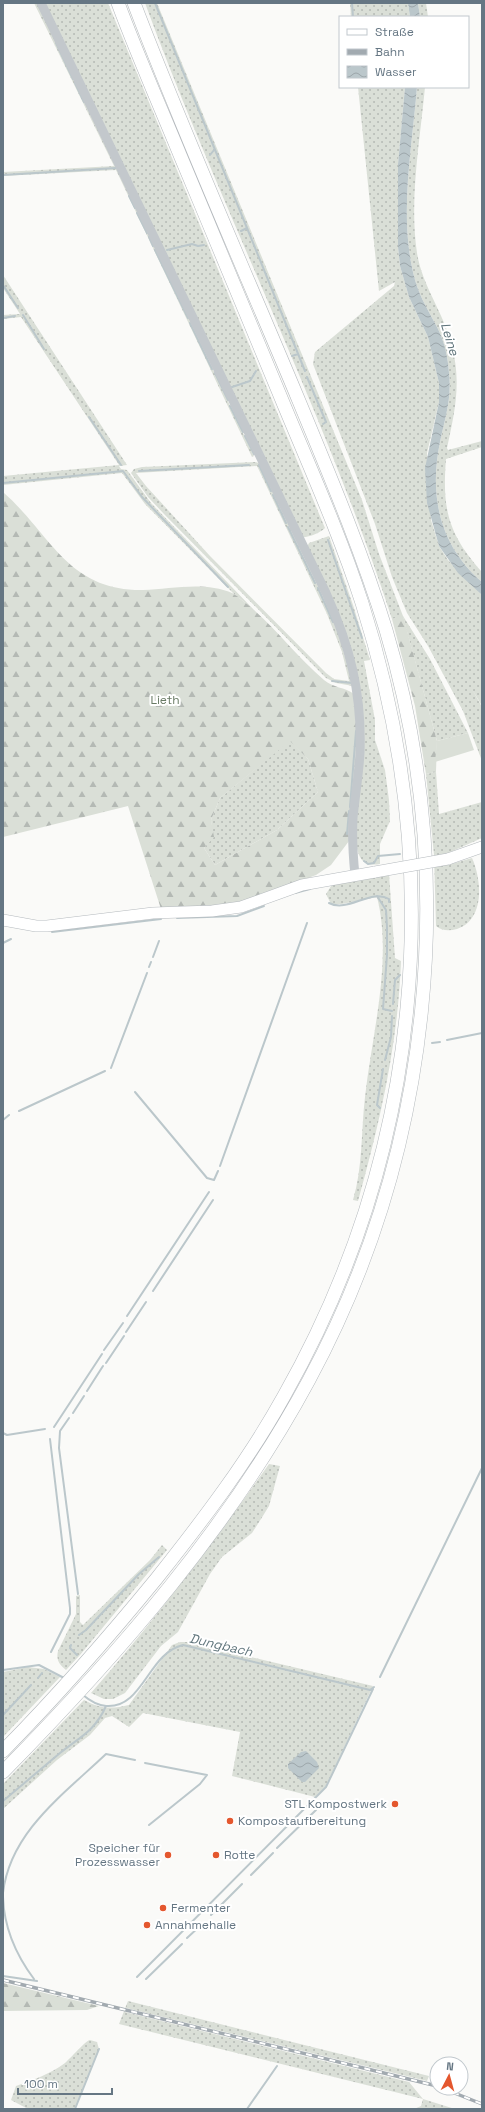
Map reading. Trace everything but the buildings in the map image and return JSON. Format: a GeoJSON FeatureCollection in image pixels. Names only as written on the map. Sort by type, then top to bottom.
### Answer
{"type":"FeatureCollection","features":[{"type":"Feature","properties":{"kind":"highway"},"geometry":{"type":"LineString","coordinates":[[3,1751],[56,1697],[176,1554],[240,1467],[282,1400],[323,1321],[360,1227],[388,1131],[404,1039],[412,935],[410,852],[401,767],[388,698],[362,604],[335,528],[118,3]]}},
{"type":"Feature","properties":{"kind":"highway"},"geometry":{"type":"LineString","coordinates":[[3,1772],[66,1707],[165,1590],[231,1504],[290,1413],[339,1320],[376,1225],[402,1134],[413,1078],[421,1021],[426,935],[425,858],[418,781],[406,711],[385,628],[330,476],[134,3]]}},
{"type":"Feature","properties":{"kind":"main road"},"geometry":{"type":"LineString","coordinates":[[3,920],[29,925],[47,926],[153,913],[225,909],[253,904],[302,885],[448,859],[482,847]]}},
{"type":"Feature","properties":{"kind":"street"},"geometry":{"type":"LineString","coordinates":[[41,3],[328,598],[343,633],[355,676],[359,705],[360,753],[352,834],[355,876]]}},
{"type":"Feature","properties":{"kind":"green space"},"geometry":{"type":"Polygon","coordinates":[[[34,3],[39,3],[254,456],[252,457],[116,170],[3,176],[3,172],[114,166],[34,3]]]}},
{"type":"Feature","properties":{"kind":"green space"},"geometry":{"type":"Polygon","coordinates":[[[45,3],[108,3],[325,528],[323,530],[307,537],[301,537],[45,3]]]}},
{"type":"Feature","properties":{"kind":"green space"},"geometry":{"type":"Polygon","coordinates":[[[145,3],[157,3],[362,500],[379,554],[403,616],[430,659],[468,733],[437,741],[403,617],[392,619],[365,541],[335,463],[304,386],[206,157],[145,3]]]}},
{"type":"Feature","properties":{"kind":"green space"},"geometry":{"type":"Polygon","coordinates":[[[350,3],[408,3],[410,16],[351,16],[350,3]]]}},
{"type":"Feature","properties":{"kind":"green space"},"geometry":{"type":"Polygon","coordinates":[[[418,3],[426,3],[428,16],[420,16],[418,3]]]}},
{"type":"Feature","properties":{"kind":"green space"},"geometry":{"type":"Polygon","coordinates":[[[358,88],[405,88],[398,164],[398,247],[400,266],[409,297],[428,337],[439,383],[439,402],[427,453],[431,520],[439,546],[448,560],[482,595],[482,706],[472,689],[482,707],[482,761],[463,711],[428,646],[407,613],[392,577],[375,524],[313,364],[315,352],[394,286],[395,282],[379,291],[358,88]]]}},
{"type":"Feature","properties":{"kind":"green space"},"geometry":{"type":"Polygon","coordinates":[[[417,88],[425,88],[416,170],[414,212],[417,253],[423,276],[443,320],[451,343],[456,370],[457,383],[455,409],[447,448],[448,450],[482,441],[482,447],[446,459],[445,492],[450,520],[455,533],[461,545],[482,572],[482,582],[467,568],[456,552],[447,535],[437,500],[437,462],[448,408],[450,382],[448,362],[444,345],[438,329],[417,287],[410,256],[407,233],[407,208],[417,88]]]}},
{"type":"Feature","properties":{"kind":"green space"},"geometry":{"type":"Polygon","coordinates":[[[3,275],[127,465],[119,466],[121,469],[127,470],[151,503],[254,610],[233,593],[145,504],[122,473],[3,485],[3,476],[119,465],[21,317],[3,319],[3,315],[20,314],[3,288],[3,275]]]}},
{"type":"Feature","properties":{"kind":"green space"},"geometry":{"type":"Polygon","coordinates":[[[259,463],[336,624],[353,686],[336,683],[326,678],[164,514],[148,497],[131,473],[134,469],[142,467],[259,463]],[[257,466],[136,473],[210,556],[326,673],[334,679],[349,681],[342,652],[327,614],[257,466]]]}},
{"type":"Feature","properties":{"kind":"green space","name":"Lieth"},"geometry":{"type":"Polygon","coordinates":[[[3,492],[20,508],[62,557],[78,571],[96,581],[117,588],[143,590],[211,587],[232,593],[257,613],[324,680],[331,685],[354,694],[357,737],[349,841],[331,865],[316,875],[243,903],[216,907],[161,909],[128,806],[3,837],[3,492]],[[290,741],[220,798],[211,820],[214,837],[204,848],[215,865],[277,830],[318,792],[308,759],[290,741]]]}},
{"type":"Feature","properties":{"kind":"green space"},"geometry":{"type":"Polygon","coordinates":[[[329,536],[370,660],[364,661],[375,720],[375,740],[385,770],[390,821],[380,844],[380,864],[374,865],[366,863],[360,858],[356,844],[362,699],[307,547],[309,543],[329,536]]]}},
{"type":"Feature","properties":{"kind":"green space"},"geometry":{"type":"Polygon","coordinates":[[[403,616],[437,741],[436,772],[426,774],[415,706],[392,619],[403,616]]]}},
{"type":"Feature","properties":{"kind":"green space"},"geometry":{"type":"Polygon","coordinates":[[[468,733],[474,750],[435,762],[437,741],[468,733]]]}},
{"type":"Feature","properties":{"kind":"green space"},"geometry":{"type":"Polygon","coordinates":[[[290,740],[308,759],[318,792],[277,830],[215,865],[204,848],[213,837],[211,820],[220,798],[290,740]]]}},
{"type":"Feature","properties":{"kind":"green space"},"geometry":{"type":"Polygon","coordinates":[[[436,772],[439,814],[482,802],[482,838],[448,853],[448,865],[472,858],[478,877],[479,888],[477,908],[473,917],[466,924],[457,929],[451,930],[443,930],[436,926],[434,855],[426,774],[436,772]]]}},
{"type":"Feature","properties":{"kind":"green space"},"geometry":{"type":"Polygon","coordinates":[[[389,874],[395,958],[401,961],[399,992],[387,1082],[374,1142],[358,1201],[353,1200],[359,1175],[365,1097],[380,997],[383,946],[381,921],[377,897],[342,904],[331,904],[326,894],[333,883],[389,874]]]}},
{"type":"Feature","properties":{"kind":"green space"},"geometry":{"type":"Polygon","coordinates":[[[269,1464],[280,1466],[269,1506],[252,1533],[222,1557],[210,1574],[178,1632],[161,1646],[125,1693],[113,1699],[104,1699],[91,1693],[138,1638],[183,1581],[269,1464]]]}},
{"type":"Feature","properties":{"kind":"green space"},"geometry":{"type":"Polygon","coordinates":[[[162,1545],[167,1550],[66,1670],[59,1662],[57,1654],[76,1614],[76,1596],[80,1595],[80,1622],[83,1625],[150,1560],[162,1545]]]}},
{"type":"Feature","properties":{"kind":"green space"},"geometry":{"type":"Polygon","coordinates":[[[180,1642],[188,1642],[373,1686],[326,1786],[315,1797],[232,1776],[240,1732],[143,1713],[129,1727],[112,1716],[105,1718],[90,1735],[57,1760],[3,1809],[3,1784],[84,1700],[101,1707],[129,1705],[172,1645],[180,1642]]]}},
{"type":"Feature","properties":{"kind":"green space"},"geometry":{"type":"Polygon","coordinates":[[[28,1667],[44,1669],[60,1677],[3,1737],[3,1672],[28,1667]]]}},
{"type":"Feature","properties":{"kind":"green space"},"geometry":{"type":"Polygon","coordinates":[[[3,1983],[99,2006],[87,2010],[3,2011],[3,1983]]]}},
{"type":"Feature","properties":{"kind":"green space"},"geometry":{"type":"Polygon","coordinates":[[[128,2001],[429,2076],[427,2081],[126,2008],[125,2012],[409,2082],[423,2099],[119,2024],[128,2001]]]}},
{"type":"Feature","properties":{"kind":"green space"},"geometry":{"type":"Polygon","coordinates":[[[90,2040],[97,2042],[99,2049],[75,2109],[28,2109],[11,2100],[16,2086],[59,2067],[68,2061],[85,2043],[90,2040]]]}},
{"type":"Feature","properties":{"kind":"green space"},"geometry":{"type":"Polygon","coordinates":[[[423,2099],[455,2109],[414,2109],[421,2106],[423,2099]]]}},
{"type":"Feature","properties":{"kind":"water"},"geometry":{"type":"Polygon","coordinates":[[[408,3],[418,3],[420,16],[410,16],[408,3]]]}},
{"type":"Feature","properties":{"kind":"water"},"geometry":{"type":"Polygon","coordinates":[[[405,88],[417,88],[408,184],[407,233],[415,280],[425,305],[443,340],[447,356],[450,382],[449,399],[437,462],[437,500],[447,535],[467,568],[482,582],[482,595],[458,573],[439,546],[427,503],[425,468],[439,402],[439,383],[428,337],[409,297],[400,266],[398,247],[398,164],[405,88]]]}},
{"type":"Feature","properties":{"kind":"water"},"geometry":{"type":"Polygon","coordinates":[[[306,1751],[317,1762],[319,1768],[305,1782],[302,1782],[288,1768],[288,1764],[301,1752],[306,1751]]]}},
{"type":"Feature","properties":{"kind":"waterway"},"geometry":{"type":"LineString","coordinates":[[155,3],[247,228],[241,231]]}},
{"type":"Feature","properties":{"kind":"waterway"},"geometry":{"type":"LineString","coordinates":[[352,3],[353,16]]}},
{"type":"Feature","properties":{"kind":"waterway"},"geometry":{"type":"LineString","coordinates":[[56,43],[73,79]]}},
{"type":"Feature","properties":{"kind":"waterway"},"geometry":{"type":"LineString","coordinates":[[75,83],[84,102]]}},
{"type":"Feature","properties":{"kind":"waterway"},"geometry":{"type":"LineString","coordinates":[[210,155],[214,150]]}},
{"type":"Feature","properties":{"kind":"waterway"},"geometry":{"type":"LineString","coordinates":[[3,175],[116,168]]}},
{"type":"Feature","properties":{"kind":"waterway"},"geometry":{"type":"LineString","coordinates":[[129,196],[135,208]]}},
{"type":"Feature","properties":{"kind":"waterway"},"geometry":{"type":"LineString","coordinates":[[137,213],[147,233]]}},
{"type":"Feature","properties":{"kind":"waterway"},"geometry":{"type":"LineString","coordinates":[[247,228],[305,371]]}},
{"type":"Feature","properties":{"kind":"waterway"},"geometry":{"type":"LineString","coordinates":[[149,237],[153,246]]}},
{"type":"Feature","properties":{"kind":"waterway"},"geometry":{"type":"LineString","coordinates":[[167,250],[192,244],[198,246],[204,245]]}},
{"type":"Feature","properties":{"kind":"waterway"},"geometry":{"type":"LineString","coordinates":[[155,250],[188,318]]}},
{"type":"Feature","properties":{"kind":"waterway"},"geometry":{"type":"LineString","coordinates":[[3,285],[18,308]]}},
{"type":"Feature","properties":{"kind":"waterway"},"geometry":{"type":"LineString","coordinates":[[23,315],[44,349]]}},
{"type":"Feature","properties":{"kind":"waterway"},"geometry":{"type":"LineString","coordinates":[[3,318],[15,316]]}},
{"type":"Feature","properties":{"kind":"waterway"},"geometry":{"type":"LineString","coordinates":[[190,323],[212,369]]}},
{"type":"Feature","properties":{"kind":"waterway"},"geometry":{"type":"LineString","coordinates":[[292,356],[298,354]]}},
{"type":"Feature","properties":{"kind":"waterway"},"geometry":{"type":"LineString","coordinates":[[232,387],[250,381],[256,371]]}},
{"type":"Feature","properties":{"kind":"waterway"},"geometry":{"type":"LineString","coordinates":[[215,373],[228,400]]}},
{"type":"Feature","properties":{"kind":"waterway"},"geometry":{"type":"LineString","coordinates":[[307,377],[326,422],[323,424]]}},
{"type":"Feature","properties":{"kind":"waterway"},"geometry":{"type":"LineString","coordinates":[[230,406],[243,432]]}},
{"type":"Feature","properties":{"kind":"waterway"},"geometry":{"type":"LineString","coordinates":[[89,417],[121,465]]}},
{"type":"Feature","properties":{"kind":"waterway"},"geometry":{"type":"LineString","coordinates":[[245,436],[254,454]]}},
{"type":"Feature","properties":{"kind":"waterway"},"geometry":{"type":"LineString","coordinates":[[139,471],[249,465]]}},
{"type":"Feature","properties":{"kind":"waterway"},"geometry":{"type":"LineString","coordinates":[[259,465],[271,491]]}},
{"type":"Feature","properties":{"kind":"waterway"},"geometry":{"type":"LineString","coordinates":[[3,483],[123,471],[142,497],[228,587]]}},
{"type":"Feature","properties":{"kind":"waterway"},"geometry":{"type":"LineString","coordinates":[[273,495],[286,523]]}},
{"type":"Feature","properties":{"kind":"waterway"},"geometry":{"type":"LineString","coordinates":[[288,527],[315,583]]}},
{"type":"Feature","properties":{"kind":"waterway"},"geometry":{"type":"LineString","coordinates":[[328,540],[362,638]]}},
{"type":"Feature","properties":{"kind":"waterway"},"geometry":{"type":"LineString","coordinates":[[318,588],[333,622]]}},
{"type":"Feature","properties":{"kind":"waterway"},"geometry":{"type":"LineString","coordinates":[[332,681],[352,683]]}},
{"type":"Feature","properties":{"kind":"waterway"},"geometry":{"type":"LineString","coordinates":[[350,807],[356,731]]}},
{"type":"Feature","properties":{"kind":"waterway"},"geometry":{"type":"LineString","coordinates":[[347,834],[349,811]]}},
{"type":"Feature","properties":{"kind":"waterway"},"geometry":{"type":"LineString","coordinates":[[364,861],[368,864],[374,863],[378,856],[400,854]]}},
{"type":"Feature","properties":{"kind":"waterway"},"geometry":{"type":"LineString","coordinates":[[295,893],[310,889]]}},
{"type":"Feature","properties":{"kind":"waterway"},"geometry":{"type":"LineString","coordinates":[[329,903],[344,905],[375,896],[382,896],[389,899],[389,902]]}},
{"type":"Feature","properties":{"kind":"waterway"},"geometry":{"type":"LineString","coordinates":[[377,896],[386,910],[387,927],[387,955],[383,1009],[392,1011]]}},
{"type":"Feature","properties":{"kind":"waterway"},"geometry":{"type":"LineString","coordinates":[[177,918],[237,916],[264,906]]}},
{"type":"Feature","properties":{"kind":"waterway"},"geometry":{"type":"LineString","coordinates":[[52,932],[161,919]]}},
{"type":"Feature","properties":{"kind":"waterway"},"geometry":{"type":"LineString","coordinates":[[220,1166],[307,923]]}},
{"type":"Feature","properties":{"kind":"waterway"},"geometry":{"type":"LineString","coordinates":[[3,943],[11,939]]}},
{"type":"Feature","properties":{"kind":"waterway"},"geometry":{"type":"LineString","coordinates":[[153,957],[159,941]]}},
{"type":"Feature","properties":{"kind":"waterway"},"geometry":{"type":"LineString","coordinates":[[149,967],[151,962]]}},
{"type":"Feature","properties":{"kind":"waterway"},"geometry":{"type":"LineString","coordinates":[[111,1068],[147,973]]}},
{"type":"Feature","properties":{"kind":"waterway"},"geometry":{"type":"LineString","coordinates":[[393,1004],[395,980],[400,975]]}},
{"type":"Feature","properties":{"kind":"waterway"},"geometry":{"type":"LineString","coordinates":[[385,1060],[391,1037],[392,1016]]}},
{"type":"Feature","properties":{"kind":"waterway"},"geometry":{"type":"LineString","coordinates":[[447,1040],[482,1033]]}},
{"type":"Feature","properties":{"kind":"waterway"},"geometry":{"type":"LineString","coordinates":[[432,1043],[440,1042]]}},
{"type":"Feature","properties":{"kind":"waterway"},"geometry":{"type":"LineString","coordinates":[[380,1108],[377,1105],[383,1069]]}},
{"type":"Feature","properties":{"kind":"waterway"},"geometry":{"type":"LineString","coordinates":[[19,1111],[105,1071]]}},
{"type":"Feature","properties":{"kind":"waterway"},"geometry":{"type":"LineString","coordinates":[[135,1092],[207,1178],[214,1180],[218,1171]]}},
{"type":"Feature","properties":{"kind":"waterway"},"geometry":{"type":"LineString","coordinates":[[3,1120],[9,1115]]}},
{"type":"Feature","properties":{"kind":"waterway"},"geometry":{"type":"LineString","coordinates":[[127,1316],[209,1192]]}},
{"type":"Feature","properties":{"kind":"waterway"},"geometry":{"type":"LineString","coordinates":[[153,1291],[213,1200]]}},
{"type":"Feature","properties":{"kind":"waterway"},"geometry":{"type":"LineString","coordinates":[[126,1332],[146,1302]]}},
{"type":"Feature","properties":{"kind":"waterway"},"geometry":{"type":"LineString","coordinates":[[104,1350],[123,1323]]}},
{"type":"Feature","properties":{"kind":"waterway"},"geometry":{"type":"LineString","coordinates":[[106,1363],[124,1336]]}},
{"type":"Feature","properties":{"kind":"waterway"},"geometry":{"type":"LineString","coordinates":[[54,1427],[102,1354]]}},
{"type":"Feature","properties":{"kind":"waterway"},"geometry":{"type":"LineString","coordinates":[[87,1391],[103,1366]]}},
{"type":"Feature","properties":{"kind":"waterway"},"geometry":{"type":"LineString","coordinates":[[73,1413],[84,1396]]}},
{"type":"Feature","properties":{"kind":"waterway"},"geometry":{"type":"LineString","coordinates":[[69,1418],[60,1431],[59,1448],[78,1594]]}},
{"type":"Feature","properties":{"kind":"waterway"},"geometry":{"type":"LineString","coordinates":[[3,1433],[7,1435],[45,1429]]}},
{"type":"Feature","properties":{"kind":"waterway"},"geometry":{"type":"LineString","coordinates":[[50,1439],[70,1608],[70,1614],[51,1652]]}},
{"type":"Feature","properties":{"kind":"waterway","name":"Dungbach"},"geometry":{"type":"LineString","coordinates":[[380,1677],[482,1468]]}},
{"type":"Feature","properties":{"kind":"waterway"},"geometry":{"type":"LineString","coordinates":[[79,1635],[86,1630],[139,1574],[159,1557]]}},
{"type":"Feature","properties":{"kind":"waterway"},"geometry":{"type":"LineString","coordinates":[[71,1645],[70,1648],[77,1655]]}},
{"type":"Feature","properties":{"kind":"waterway","name":"Dungbach"},"geometry":{"type":"LineString","coordinates":[[83,1695],[100,1705],[118,1705],[129,1699],[161,1658],[171,1650],[183,1645],[370,1690],[374,1687]]}},
{"type":"Feature","properties":{"kind":"waterway","name":"Dungbach"},"geometry":{"type":"LineString","coordinates":[[3,1670],[39,1665],[66,1679]]}},
{"type":"Feature","properties":{"kind":"waterway"},"geometry":{"type":"LineString","coordinates":[[38,1678],[42,1673]]}},
{"type":"Feature","properties":{"kind":"waterway"},"geometry":{"type":"LineString","coordinates":[[3,1715],[31,1685]]}},
{"type":"Feature","properties":{"kind":"waterway"},"geometry":{"type":"LineString","coordinates":[[137,1977],[326,1787],[373,1689]]}},
{"type":"Feature","properties":{"kind":"waterway"},"geometry":{"type":"LineString","coordinates":[[3,1801],[92,1728],[102,1715],[106,1706]]}},
{"type":"Feature","properties":{"kind":"waterway"},"geometry":{"type":"LineString","coordinates":[[3,1893],[8,1871],[16,1851],[41,1816],[57,1799],[106,1754],[135,1760]]}},
{"type":"Feature","properties":{"kind":"waterway"},"geometry":{"type":"LineString","coordinates":[[145,1763],[207,1775],[200,1784],[149,1825]]}},
{"type":"Feature","properties":{"kind":"waterway"},"geometry":{"type":"LineString","coordinates":[[277,1848],[316,1810]]}},
{"type":"Feature","properties":{"kind":"waterway"},"geometry":{"type":"LineString","coordinates":[[251,1875],[273,1853]]}},
{"type":"Feature","properties":{"kind":"waterway"},"geometry":{"type":"LineString","coordinates":[[211,1915],[242,1884]]}},
{"type":"Feature","properties":{"kind":"waterway"},"geometry":{"type":"LineString","coordinates":[[3,1897],[6,1919],[12,1940],[34,1979]]}},
{"type":"Feature","properties":{"kind":"waterway"},"geometry":{"type":"LineString","coordinates":[[187,1938],[200,1926]]}},
{"type":"Feature","properties":{"kind":"waterway"},"geometry":{"type":"LineString","coordinates":[[146,1979],[182,1944]]}},
{"type":"Feature","properties":{"kind":"waterway"},"geometry":{"type":"LineString","coordinates":[[3,1976],[37,1981]]}},
{"type":"Feature","properties":{"kind":"waterway"},"geometry":{"type":"LineString","coordinates":[[75,2109],[99,2049]]}},
{"type":"Feature","properties":{"kind":"waterway"},"geometry":{"type":"LineString","coordinates":[[247,2109],[277,2066]]}},
{"type":"Feature","properties":{"kind":"railway"},"geometry":{"type":"LineString","coordinates":[[3,1980],[429,2084]]}},
{"type":"Feature","properties":{"kind":"railway"},"geometry":{"type":"LineString","coordinates":[[462,2096],[482,2104]]}},
{"type":"Feature","properties":{"kind":"place","name":"STL Kompostwerk"},"geometry":{"type":"Point","coordinates":[395,1804]}},
{"type":"Feature","properties":{"kind":"place","name":"Kompostaufbereitung"},"geometry":{"type":"Point","coordinates":[230,1821]}},
{"type":"Feature","properties":{"kind":"place","name":"Speicher für Prozesswasser"},"geometry":{"type":"Point","coordinates":[168,1855]}},
{"type":"Feature","properties":{"kind":"place","name":"Rotte"},"geometry":{"type":"Point","coordinates":[216,1855]}},
{"type":"Feature","properties":{"kind":"place","name":"Fermenter"},"geometry":{"type":"Point","coordinates":[163,1908]}},
{"type":"Feature","properties":{"kind":"place","name":"Annahmehalle"},"geometry":{"type":"Point","coordinates":[147,1925]}},
{"type":"Feature","properties":{"kind":"water label","name":"Leine"},"geometry":{"type":"Point","coordinates":[450,339]}}]}
